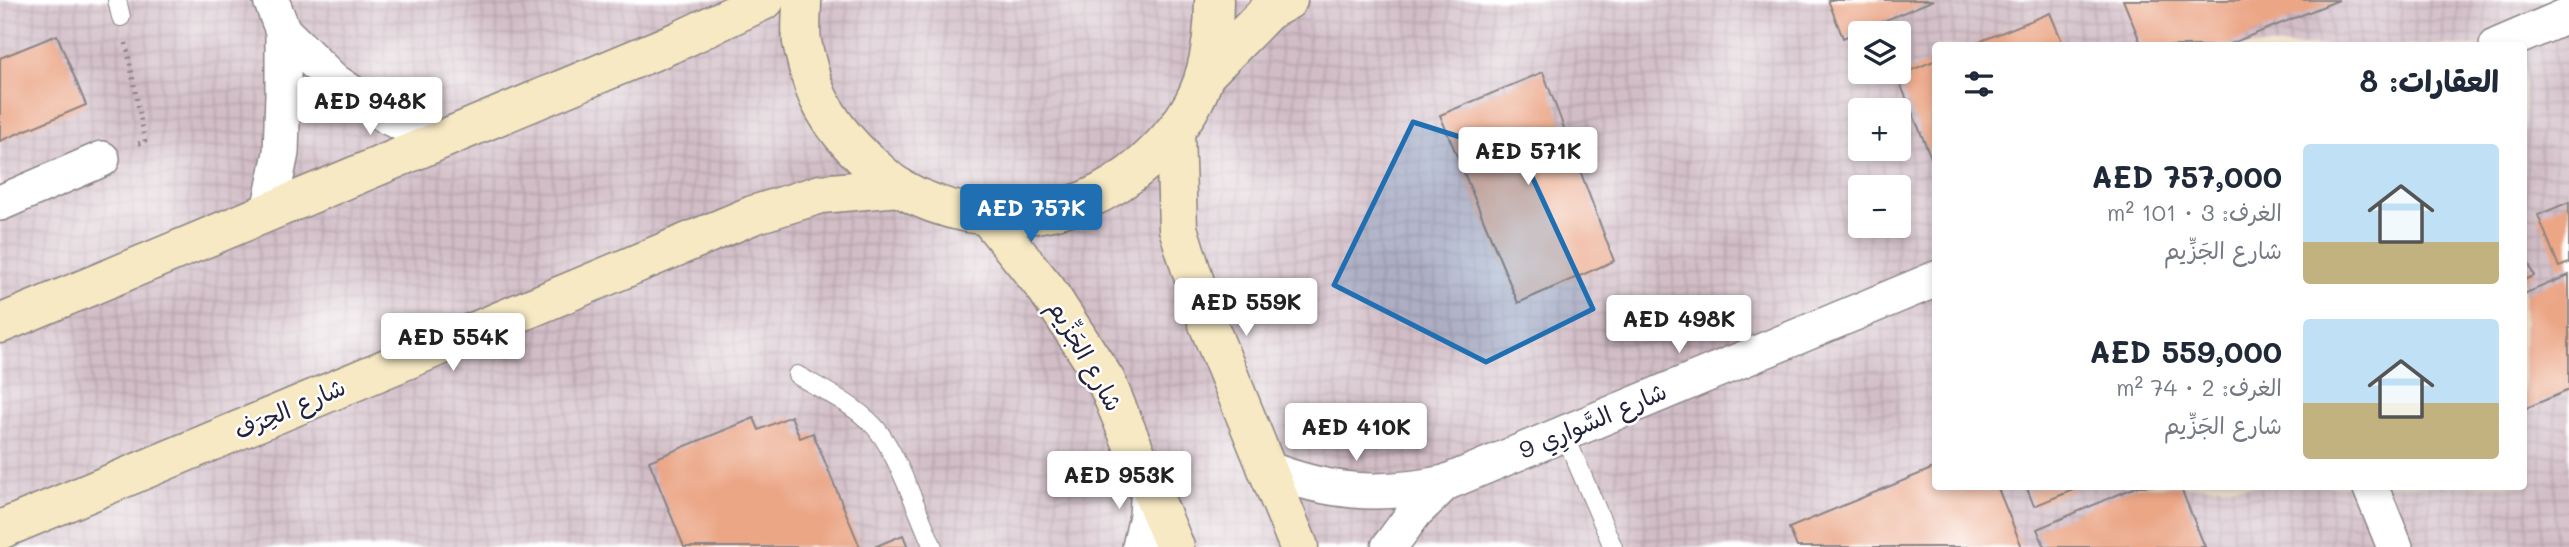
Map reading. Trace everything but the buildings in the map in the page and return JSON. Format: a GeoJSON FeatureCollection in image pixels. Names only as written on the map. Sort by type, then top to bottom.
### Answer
{"type":"FeatureCollection","features":[{"type":"Feature","properties":{"kind":"street"},"geometry":{"type":"LineString","coordinates":[[0,324],[678,41],[765,0]]}},
{"type":"Feature","properties":{"kind":"street"},"geometry":{"type":"LineString","coordinates":[[802,0],[802,40],[818,98],[852,149],[899,187],[942,207],[988,217],[1042,214],[1093,199],[1138,170],[1175,132],[1205,76],[1214,31],[1214,0]]}},
{"type":"Feature","properties":{"kind":"street"},"geometry":{"type":"LineString","coordinates":[[1205,76],[1268,11],[1288,0]]}},
{"type":"Feature","properties":{"kind":"street"},"geometry":{"type":"LineString","coordinates":[[277,15],[334,81],[388,117],[439,141]]}},
{"type":"Feature","properties":{"kind":"street"},"geometry":{"type":"LineString","coordinates":[[269,211],[281,153],[277,15]]}},
{"type":"Feature","properties":{"kind":"street"},"geometry":{"type":"LineString","coordinates":[[2506,42],[2569,15]]}},
{"type":"Feature","properties":{"kind":"street"},"geometry":{"type":"LineString","coordinates":[[1175,132],[1178,228],[1208,324],[1299,547]]}},
{"type":"Feature","properties":{"kind":"street"},"geometry":{"type":"LineString","coordinates":[[0,204],[102,159]]}},
{"type":"Feature","properties":{"kind":"street","name":"شارع الحِرَف"},"geometry":{"type":"LineString","coordinates":[[0,530],[753,215],[821,194],[899,187]]}},
{"type":"Feature","properties":{"kind":"street","name":"شارع الجَزِّيم"},"geometry":{"type":"LineString","coordinates":[[988,217],[1047,290],[1106,381],[1175,547]]}},
{"type":"Feature","properties":{"kind":"street","name":"شارع السَّوارِي 9"},"geometry":{"type":"LineString","coordinates":[[1265,468],[1299,481],[1360,492],[1409,490],[1445,483],[1932,281]]}},
{"type":"Feature","properties":{"kind":"street"},"geometry":{"type":"LineString","coordinates":[[1140,547],[1147,516],[1149,482]]}},
{"type":"Feature","properties":{"kind":"street","name":"شارع السَّوارِي 9"},"geometry":{"type":"LineString","coordinates":[[1389,547],[1415,512],[1445,483]]}},
{"type":"Feature","properties":{"kind":"street"},"geometry":{"type":"LineString","coordinates":[[2372,490],[2395,547]]}},
{"type":"Feature","properties":{"kind":"lane"},"geometry":{"type":"LineString","coordinates":[[797,375],[850,406],[875,427],[892,454],[933,547]]}},
{"type":"Feature","properties":{"kind":"lane"},"geometry":{"type":"LineString","coordinates":[[1564,433],[1613,547]]}},
{"type":"Feature","properties":{"kind":"path"},"geometry":{"type":"LineString","coordinates":[[102,159],[145,141],[119,9]]}},
{"type":"Feature","properties":{"kind":"highlighted area"},"geometry":{"type":"Polygon","coordinates":[[[1413,122],[1523,157],[1593,309],[1486,362],[1334,285],[1413,122]]]}},
{"type":"Feature","properties":{"kind":"shaded area"},"geometry":{"type":"Polygon","coordinates":[[[0,0],[2569,0],[2569,547],[0,547],[0,0]]]}}]}
